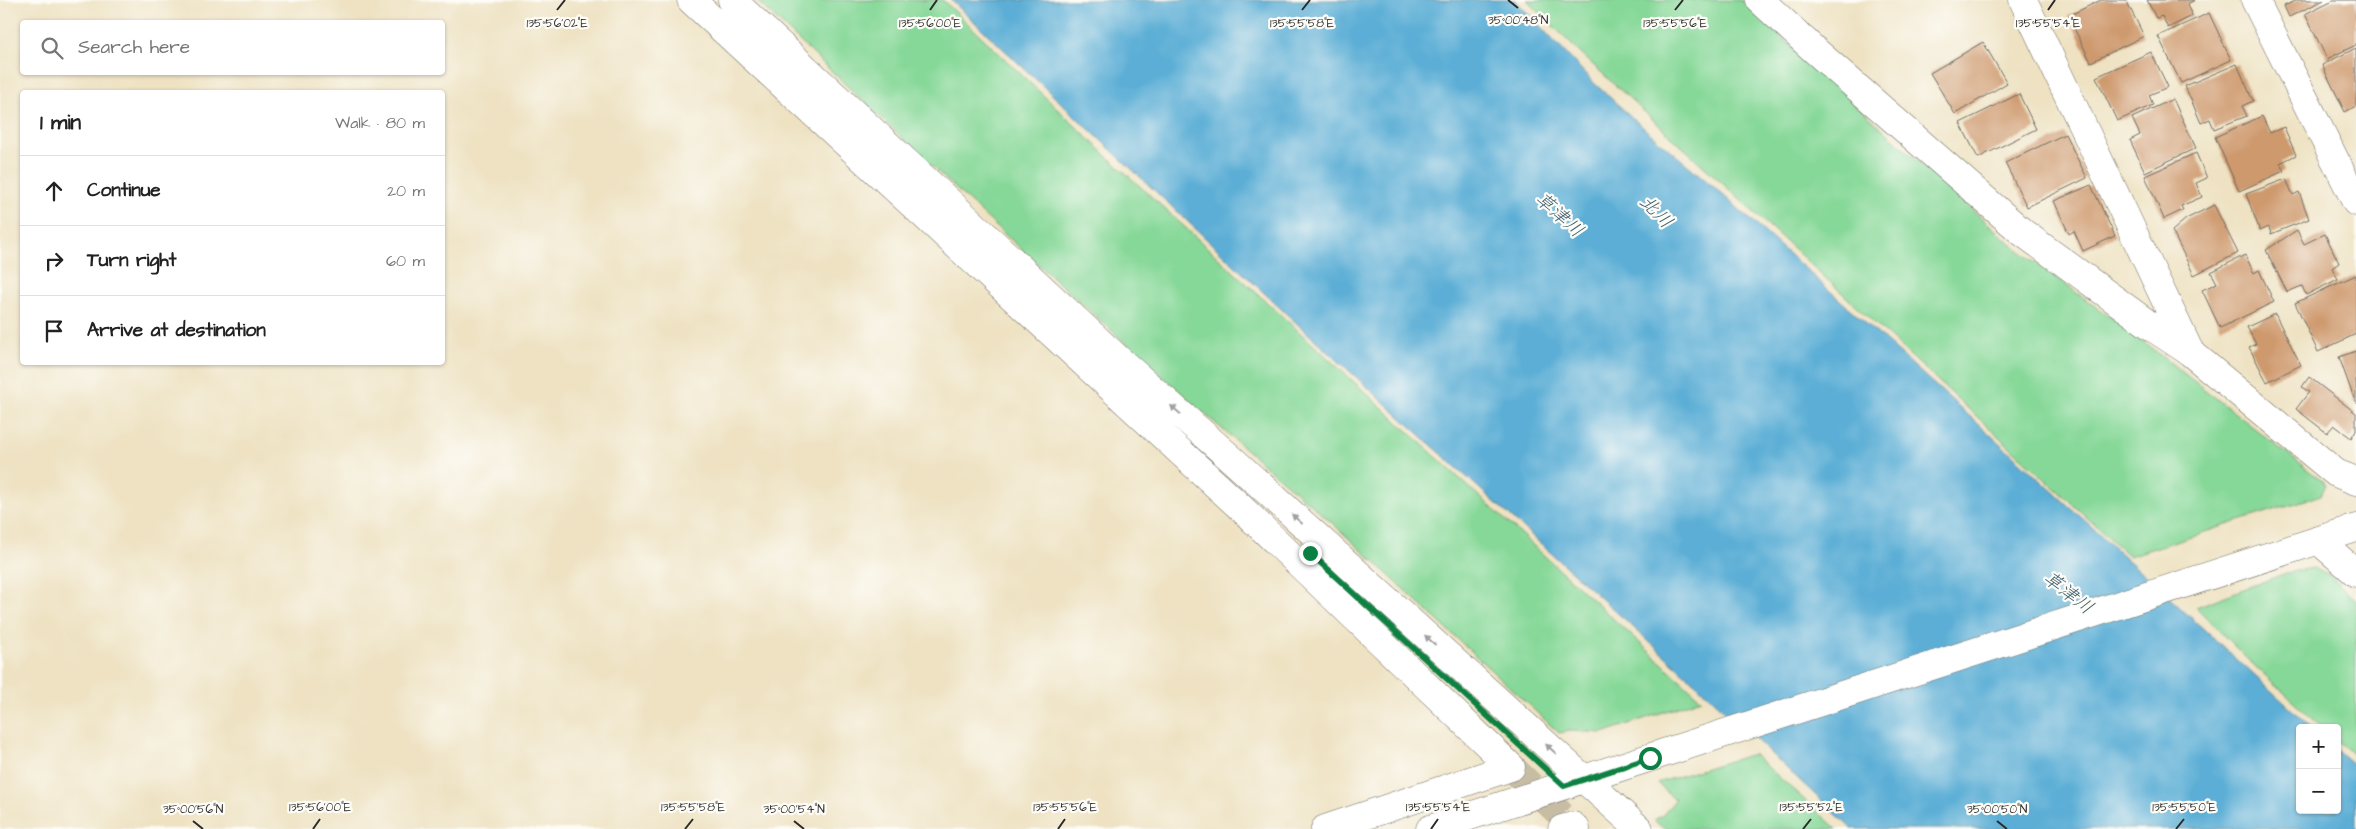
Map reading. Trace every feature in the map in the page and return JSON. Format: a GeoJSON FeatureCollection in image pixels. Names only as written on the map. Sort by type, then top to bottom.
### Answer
{"type":"FeatureCollection","features":[{"type":"Feature","properties":{"kind":"street"},"geometry":{"type":"LineString","coordinates":[[691,0],[1239,506],[1511,767],[1326,829]]}},
{"type":"Feature","properties":{"kind":"street"},"geometry":{"type":"LineString","coordinates":[[732,0],[1116,357],[1236,462],[1574,782],[1612,829]]}},
{"type":"Feature","properties":{"kind":"street"},"geometry":{"type":"LineString","coordinates":[[1760,0],[1810,47],[2022,232],[2155,329],[2190,352],[2336,473],[2356,481]]}},
{"type":"Feature","properties":{"kind":"street"},"geometry":{"type":"LineString","coordinates":[[2023,0],[2190,352]]}},
{"type":"Feature","properties":{"kind":"street"},"geometry":{"type":"LineString","coordinates":[[2255,0],[2356,202]]}},
{"type":"Feature","properties":{"kind":"street"},"geometry":{"type":"LineString","coordinates":[[1239,506],[1310,553],[1574,782],[1639,829]]}},
{"type":"Feature","properties":{"kind":"street"},"geometry":{"type":"LineString","coordinates":[[1430,829],[2356,528]]}},
{"type":"Feature","properties":{"kind":"street"},"geometry":{"type":"LineString","coordinates":[[2318,540],[2356,573]]}},
{"type":"Feature","properties":{"kind":"street"},"geometry":{"type":"LineString","coordinates":[[1562,829],[1573,826],[1576,829]]}},
{"type":"Feature","properties":{"kind":"green space"},"geometry":{"type":"Polygon","coordinates":[[[756,0],[943,0],[1109,158],[1701,699],[1603,733],[1570,731],[1559,733],[1331,522],[1200,410],[989,220],[756,0]]]}},
{"type":"Feature","properties":{"kind":"green space"},"geometry":{"type":"Polygon","coordinates":[[[1527,0],[1741,0],[2017,249],[2141,340],[2326,484],[2321,495],[2129,556],[1579,52],[1527,0]]]}},
{"type":"Feature","properties":{"kind":"green space"},"geometry":{"type":"Polygon","coordinates":[[[2313,568],[2330,576],[2356,600],[2356,757],[2341,744],[2341,724],[2319,724],[2245,657],[2196,607],[2286,573],[2313,568]]]}},
{"type":"Feature","properties":{"kind":"green space"},"geometry":{"type":"Polygon","coordinates":[[[1753,754],[1837,829],[1664,829],[1654,820],[1663,815],[1675,800],[1657,783],[1753,754]]]}},
{"type":"Feature","properties":{"kind":"water"},"geometry":{"type":"Polygon","coordinates":[[[951,0],[1515,0],[1593,82],[1646,130],[1713,186],[2024,465],[2308,724],[2296,724],[2296,814],[2341,814],[2341,754],[2356,767],[2356,829],[1852,829],[1696,684],[1293,320],[951,0]]]}},
{"type":"Feature","properties":{"kind":"building"},"geometry":{"type":"Polygon","coordinates":[[[2101,0],[2126,0],[2144,36],[2091,62],[2068,16],[2101,0]]]}},
{"type":"Feature","properties":{"kind":"building"},"geometry":{"type":"Polygon","coordinates":[[[2147,0],[2195,0],[2187,4],[2192,16],[2168,28],[2162,16],[2156,18],[2147,0]]]}},
{"type":"Feature","properties":{"kind":"building"},"geometry":{"type":"Polygon","coordinates":[[[2298,0],[2324,0],[2289,17],[2284,6],[2298,0]]]}},
{"type":"Feature","properties":{"kind":"building"},"geometry":{"type":"Polygon","coordinates":[[[2333,0],[2356,0],[2356,45],[2327,59],[2305,14],[2333,0]]]}},
{"type":"Feature","properties":{"kind":"building"},"geometry":{"type":"Polygon","coordinates":[[[2209,13],[2231,60],[2181,83],[2158,36],[2209,13]]]}},
{"type":"Feature","properties":{"kind":"building"},"geometry":{"type":"Polygon","coordinates":[[[1983,42],[2007,83],[1955,114],[1930,73],[1983,42]]]}},
{"type":"Feature","properties":{"kind":"building"},"geometry":{"type":"Polygon","coordinates":[[[2356,48],[2356,106],[2345,112],[2322,65],[2356,48]]]}},
{"type":"Feature","properties":{"kind":"building"},"geometry":{"type":"Polygon","coordinates":[[[2151,52],[2168,87],[2149,95],[2153,105],[2117,121],[2096,77],[2151,52]]]}},
{"type":"Feature","properties":{"kind":"building"},"geometry":{"type":"Polygon","coordinates":[[[2237,64],[2253,101],[2242,106],[2247,116],[2214,129],[2210,119],[2201,123],[2185,86],[2237,64]]]}},
{"type":"Feature","properties":{"kind":"building"},"geometry":{"type":"Polygon","coordinates":[[[2019,94],[2036,129],[1978,158],[1960,123],[2019,94]]]}},
{"type":"Feature","properties":{"kind":"building"},"geometry":{"type":"Polygon","coordinates":[[[2173,99],[2196,148],[2145,172],[2130,140],[2140,135],[2132,118],[2173,99]]]}},
{"type":"Feature","properties":{"kind":"building"},"geometry":{"type":"Polygon","coordinates":[[[2262,116],[2270,133],[2284,127],[2296,155],[2280,163],[2284,171],[2239,191],[2215,137],[2262,116]]]}},
{"type":"Feature","properties":{"kind":"building"},"geometry":{"type":"Polygon","coordinates":[[[2065,134],[2087,178],[2027,207],[2005,163],[2065,134]]]}},
{"type":"Feature","properties":{"kind":"building"},"geometry":{"type":"Polygon","coordinates":[[[2196,153],[2207,178],[2196,183],[2202,197],[2181,206],[2183,210],[2164,219],[2145,176],[2196,153]]]}},
{"type":"Feature","properties":{"kind":"building"},"geometry":{"type":"Polygon","coordinates":[[[2286,179],[2293,195],[2299,192],[2309,219],[2271,234],[2269,227],[2260,231],[2246,194],[2286,179]]]}},
{"type":"Feature","properties":{"kind":"building"},"geometry":{"type":"Polygon","coordinates":[[[2091,185],[2115,236],[2083,251],[2074,231],[2069,234],[2054,201],[2091,185]]]}},
{"type":"Feature","properties":{"kind":"building"},"geometry":{"type":"Polygon","coordinates":[[[2214,205],[2238,253],[2194,275],[2172,231],[2186,219],[2214,205]]]}},
{"type":"Feature","properties":{"kind":"building"},"geometry":{"type":"Polygon","coordinates":[[[2297,230],[2304,244],[2325,234],[2339,263],[2332,268],[2338,279],[2306,295],[2302,286],[2287,292],[2266,250],[2297,230]]]}},
{"type":"Feature","properties":{"kind":"building"},"geometry":{"type":"Polygon","coordinates":[[[2245,255],[2254,273],[2259,270],[2274,302],[2220,328],[2202,290],[2217,283],[2211,272],[2245,255]]]}},
{"type":"Feature","properties":{"kind":"building"},"geometry":{"type":"Polygon","coordinates":[[[2356,275],[2356,334],[2318,352],[2295,303],[2356,275]]]}},
{"type":"Feature","properties":{"kind":"building"},"geometry":{"type":"Polygon","coordinates":[[[2275,314],[2301,365],[2267,382],[2249,347],[2256,344],[2247,327],[2275,314]]]}},
{"type":"Feature","properties":{"kind":"building"},"geometry":{"type":"Polygon","coordinates":[[[2356,351],[2356,404],[2339,357],[2356,351]]]}},
{"type":"Feature","properties":{"kind":"building"},"geometry":{"type":"Polygon","coordinates":[[[2309,377],[2356,413],[2356,430],[2351,438],[2334,425],[2327,433],[2296,409],[2309,392],[2302,387],[2309,377]]]}},
{"type":"Feature","properties":{"kind":"tunnel"},"geometry":{"type":"LineString","coordinates":[[1511,767],[1573,826]]}},
{"type":"Feature","properties":{"kind":"route"},"geometry":{"type":"LineString","coordinates":[[1310,553],[1564,786],[1650,758]]}},
{"type":"Feature","properties":{"kind":"water label","name":"北川"},"geometry":{"type":"Point","coordinates":[1657,211]}},
{"type":"Feature","properties":{"kind":"water label","name":"草津川"},"geometry":{"type":"Point","coordinates":[1560,214]}},
{"type":"Feature","properties":{"kind":"water label","name":"草津川"},"geometry":{"type":"Point","coordinates":[2069,592]}}]}
